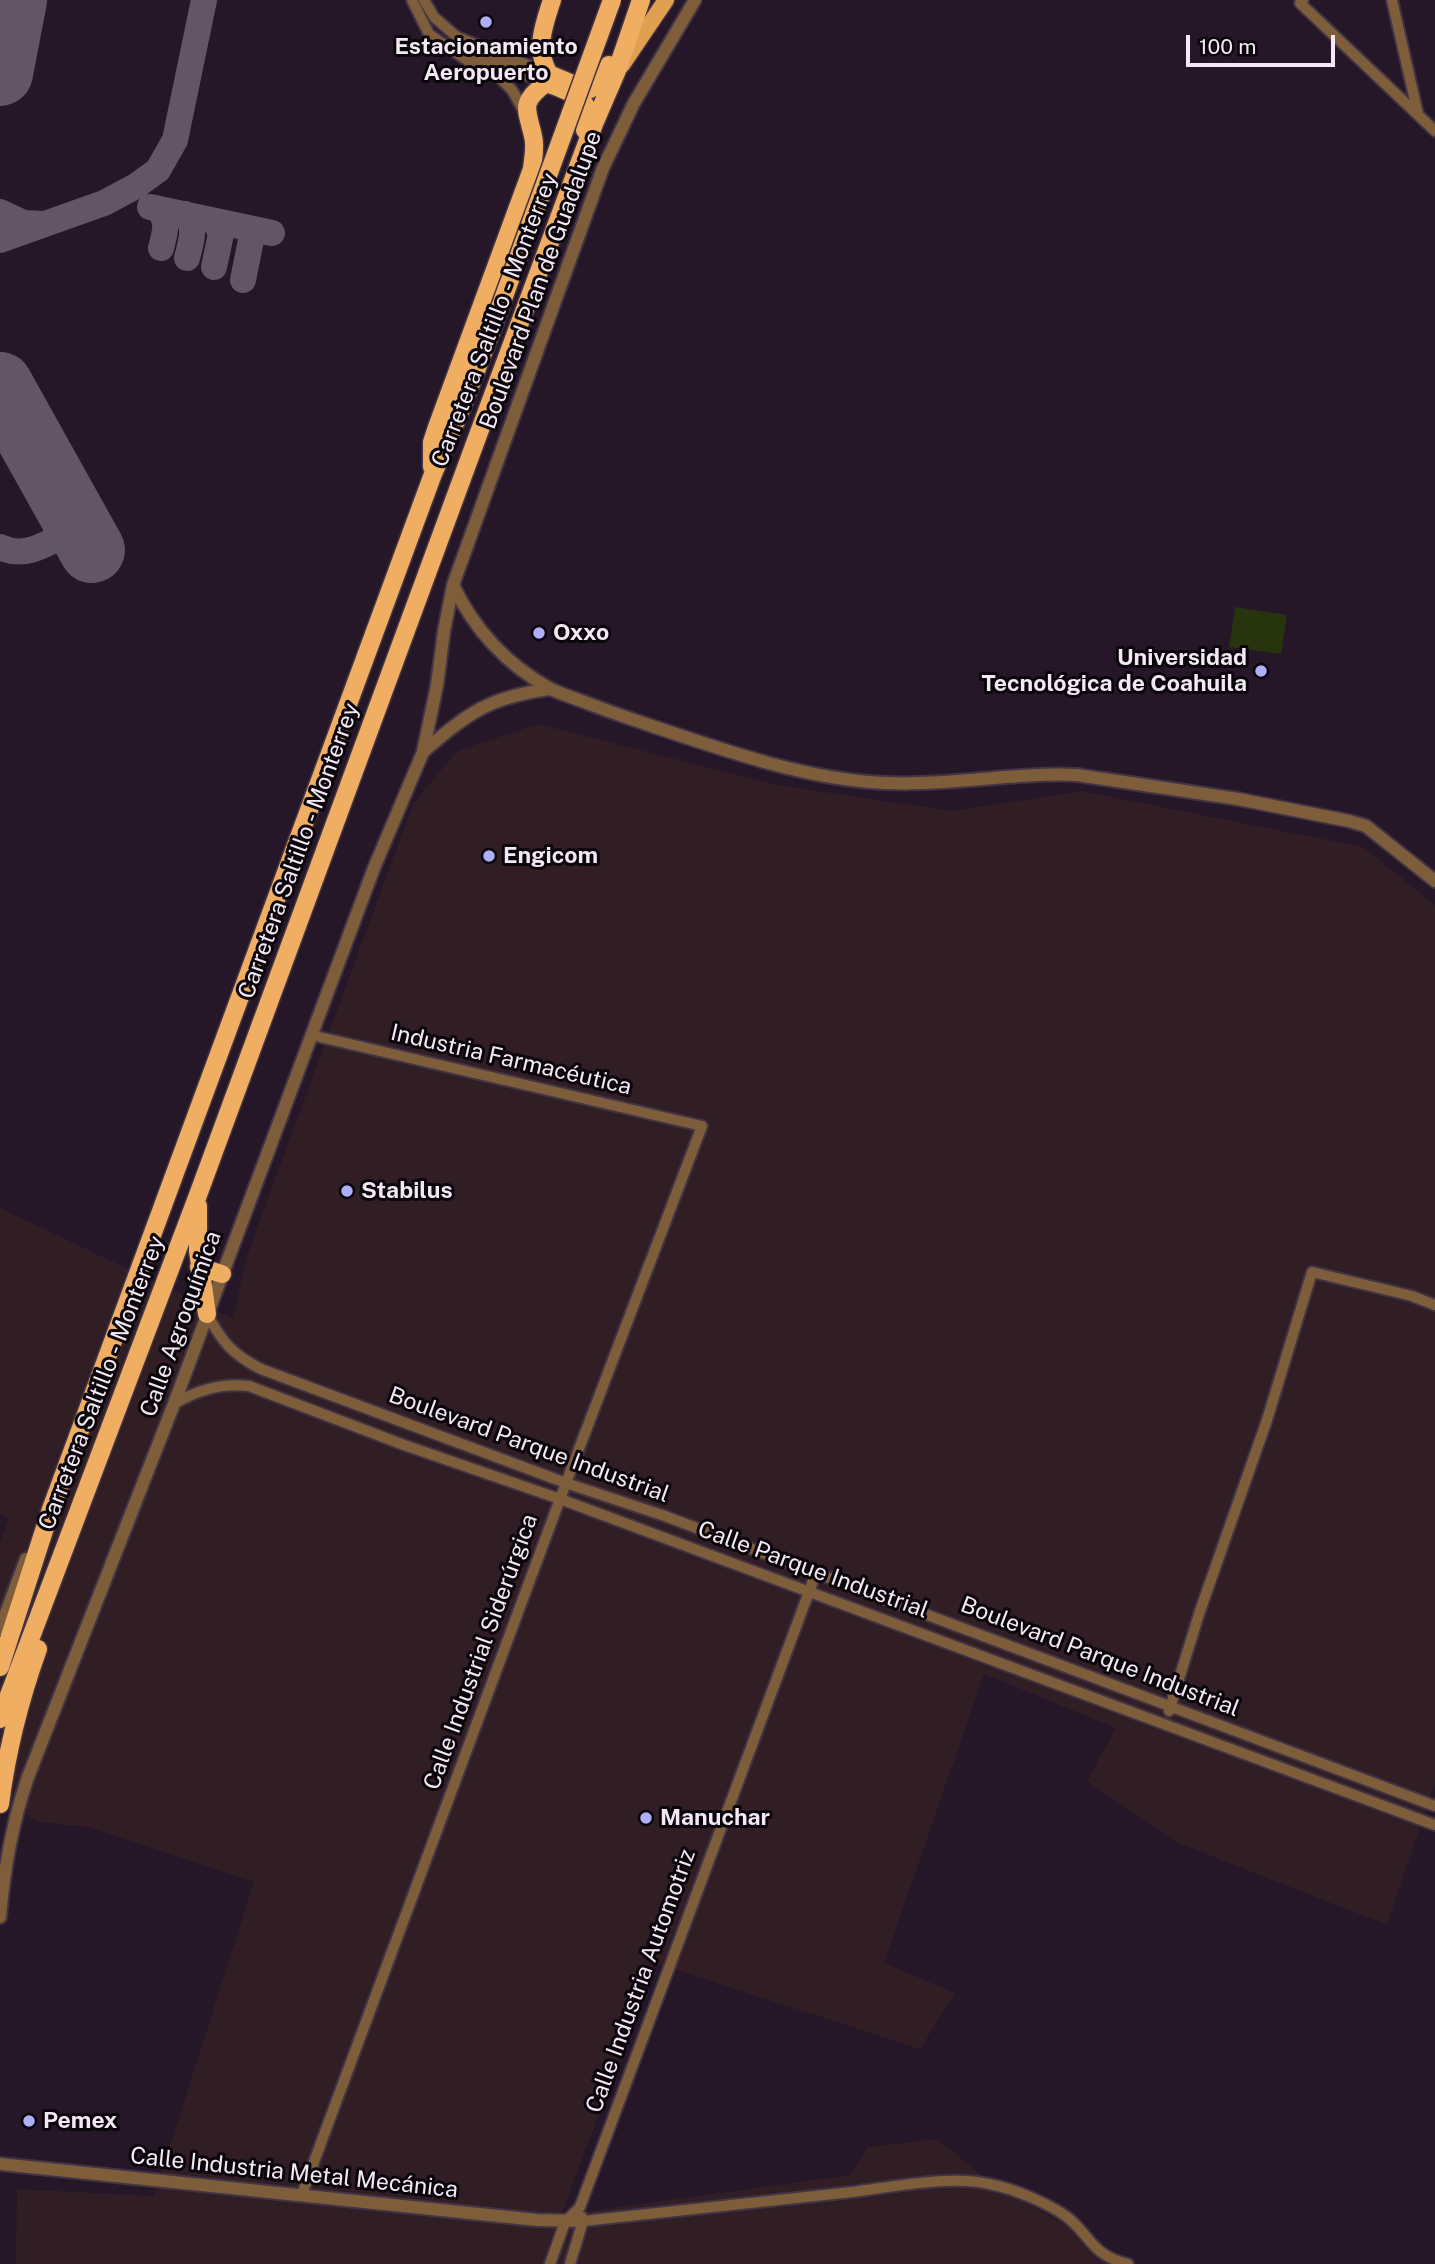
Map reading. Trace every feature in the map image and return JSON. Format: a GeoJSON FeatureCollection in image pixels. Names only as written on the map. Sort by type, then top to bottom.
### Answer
{"type":"FeatureCollection","features":[{"type":"Feature","properties":{"kind":"highway"},"geometry":{"type":"LineString","coordinates":[[516,338],[518,312],[589,115],[582,100],[547,78],[540,47],[552,0]]}},
{"type":"Feature","properties":{"kind":"highway","name":"Carretera Saltillo - Monterrey"},"geometry":{"type":"LineString","coordinates":[[0,1667],[51,1510],[433,474],[491,332],[612,0]]}},
{"type":"Feature","properties":{"kind":"highway"},"geometry":{"type":"LineString","coordinates":[[547,78],[585,89],[597,86],[606,74],[631,0]]}},
{"type":"Feature","properties":{"kind":"highway","name":"Carretera Saltillo - Monterrey"},"geometry":{"type":"LineString","coordinates":[[0,1719],[198,1195],[641,0]]}},
{"type":"Feature","properties":{"kind":"highway"},"geometry":{"type":"LineString","coordinates":[[433,474],[432,442],[531,169],[535,149],[534,137],[526,116],[530,99],[547,78]]}},
{"type":"Feature","properties":{"kind":"highway"},"geometry":{"type":"LineString","coordinates":[[198,1195],[199,1267],[207,1314]]}},
{"type":"Feature","properties":{"kind":"highway"},"geometry":{"type":"LineString","coordinates":[[199,1267],[222,1274]]}},
{"type":"Feature","properties":{"kind":"highway"},"geometry":{"type":"LineString","coordinates":[[0,1804],[17,1714],[43,1636],[43,1608]]}},
{"type":"Feature","properties":{"kind":"main road"},"geometry":{"type":"LineString","coordinates":[[616,73],[666,0]]}},
{"type":"Feature","properties":{"kind":"street"},"geometry":{"type":"LineString","coordinates":[[412,0],[429,34],[471,63],[498,76],[512,90],[526,116]]}},
{"type":"Feature","properties":{"kind":"street"},"geometry":{"type":"LineString","coordinates":[[424,0],[434,17],[457,37],[547,78]]}},
{"type":"Feature","properties":{"kind":"street","name":"Boulevard Plan de Guadalupe"},"geometry":{"type":"LineString","coordinates":[[423,752],[435,697],[443,631],[453,584],[603,169],[634,103],[695,0]]}},
{"type":"Feature","properties":{"kind":"street"},"geometry":{"type":"LineString","coordinates":[[1392,0],[1418,114]]}},
{"type":"Feature","properties":{"kind":"street"},"geometry":{"type":"LineString","coordinates":[[1302,1],[1433,127]]}},
{"type":"Feature","properties":{"kind":"street"},"geometry":{"type":"LineString","coordinates":[[474,54],[547,78]]}},
{"type":"Feature","properties":{"kind":"street"},"geometry":{"type":"LineString","coordinates":[[453,584],[465,608],[491,643],[504,656],[550,689],[698,741],[834,778],[929,785],[1040,774],[1077,775],[1238,799],[1366,826],[1435,881]]}},
{"type":"Feature","properties":{"kind":"street"},"geometry":{"type":"LineString","coordinates":[[423,752],[470,713],[492,702],[525,692],[550,689]]}},
{"type":"Feature","properties":{"kind":"street","name":"Calle Agroquímica"},"geometry":{"type":"LineString","coordinates":[[0,1917],[11,1837],[27,1777],[174,1404],[374,868],[423,752]]}},
{"type":"Feature","properties":{"kind":"street","name":"Industria Farmacéutica"},"geometry":{"type":"LineString","coordinates":[[311,1035],[702,1126]]}},
{"type":"Feature","properties":{"kind":"street","name":"Calle Industrial Siderúrgica"},"geometry":{"type":"LineString","coordinates":[[302,2194],[566,1483],[702,1126]]}},
{"type":"Feature","properties":{"kind":"street"},"geometry":{"type":"LineString","coordinates":[[1165,1723],[1200,1611],[1267,1420],[1312,1272],[1412,1296],[1435,1305]]}},
{"type":"Feature","properties":{"kind":"street","name":"Boulevard Parque Industrial"},"geometry":{"type":"LineString","coordinates":[[207,1314],[218,1335],[239,1358],[277,1375],[566,1483],[662,1515],[1435,1805]]}},
{"type":"Feature","properties":{"kind":"street"},"geometry":{"type":"LineString","coordinates":[[270,1394],[277,1375]]}},
{"type":"Feature","properties":{"kind":"street","name":"Calle Parque Industrial"},"geometry":{"type":"LineString","coordinates":[[174,1404],[204,1390],[236,1385],[250,1386],[1435,1825]]}},
{"type":"Feature","properties":{"kind":"street"},"geometry":{"type":"LineString","coordinates":[[336,1419],[344,1400]]}},
{"type":"Feature","properties":{"kind":"street"},"geometry":{"type":"LineString","coordinates":[[404,1445],[411,1426]]}},
{"type":"Feature","properties":{"kind":"street"},"geometry":{"type":"LineString","coordinates":[[0,1629],[38,1526],[51,1510]]}},
{"type":"Feature","properties":{"kind":"street","name":"Calle Industria Automotriz"},"geometry":{"type":"LineString","coordinates":[[550,2264],[565,2222],[580,2207],[816,1573]]}},
{"type":"Feature","properties":{"kind":"street","name":"Calle Industria Metal Mecánica"},"geometry":{"type":"LineString","coordinates":[[0,2164],[565,2222],[583,2221]]}},
{"type":"Feature","properties":{"kind":"street"},"geometry":{"type":"LineString","coordinates":[[583,2221],[965,2181],[1000,2186],[1059,2212],[1071,2220],[1097,2251],[1128,2264]]}},
{"type":"Feature","properties":{"kind":"street"},"geometry":{"type":"LineString","coordinates":[[570,2264],[583,2221],[580,2207]]}},
{"type":"Feature","properties":{"kind":"shaded area"},"geometry":{"type":"Polygon","coordinates":[[[538,724],[777,785],[953,811],[1082,791],[1363,847],[1435,905],[1435,1782],[1387,1925],[1176,1842],[1087,1781],[1116,1728],[984,1674],[884,1963],[955,1993],[920,2049],[655,1963],[561,2215],[850,2175],[868,2147],[937,2139],[990,2182],[1134,2264],[16,2264],[17,2189],[154,2196],[254,1882],[89,1827],[38,1822],[0,1797],[0,1542],[9,1519],[0,1515],[0,1208],[233,1319],[247,1256],[413,804],[457,751],[538,724]]]}},
{"type":"Feature","properties":{"kind":"green space"},"geometry":{"type":"Polygon","coordinates":[[[1235,607],[1287,615],[1281,654],[1229,647],[1235,607]]]}},
{"type":"Feature","properties":{"kind":"taxiway"},"geometry":{"type":"LineString","coordinates":[[0,240],[104,203],[136,186],[158,170],[175,140],[204,0]]}},
{"type":"Feature","properties":{"kind":"taxiway"},"geometry":{"type":"LineString","coordinates":[[150,207],[272,233]]}},
{"type":"Feature","properties":{"kind":"taxiway"},"geometry":{"type":"LineString","coordinates":[[156,208],[165,222],[161,248]]}},
{"type":"Feature","properties":{"kind":"taxiway"},"geometry":{"type":"LineString","coordinates":[[0,212],[24,223],[44,224],[16,224],[0,220]]}},
{"type":"Feature","properties":{"kind":"taxiway"},"geometry":{"type":"LineString","coordinates":[[185,214],[192,229],[187,258]]}},
{"type":"Feature","properties":{"kind":"taxiway"},"geometry":{"type":"LineString","coordinates":[[214,267],[221,234],[215,221]]}},
{"type":"Feature","properties":{"kind":"taxiway"},"geometry":{"type":"LineString","coordinates":[[243,280],[251,240],[247,228]]}},
{"type":"Feature","properties":{"kind":"taxiway"},"geometry":{"type":"LineString","coordinates":[[0,388],[6,413],[0,439]]}},
{"type":"Feature","properties":{"kind":"taxiway"},"geometry":{"type":"LineString","coordinates":[[0,547],[10,551],[31,550],[79,526]]}},
{"type":"Feature","properties":{"kind":"runway"},"geometry":{"type":"LineString","coordinates":[[0,73],[14,0]]}},
{"type":"Feature","properties":{"kind":"runway"},"geometry":{"type":"LineString","coordinates":[[0,385],[92,550]]}},
{"type":"Feature","properties":{"kind":"place","name":"Estacionamiento Aeropuerto"},"geometry":{"type":"Point","coordinates":[486,22]}},
{"type":"Feature","properties":{"kind":"place","name":"Oxxo"},"geometry":{"type":"Point","coordinates":[539,633]}},
{"type":"Feature","properties":{"kind":"place","name":"Universidad Tecnológica de Coahuila"},"geometry":{"type":"Point","coordinates":[1261,671]}},
{"type":"Feature","properties":{"kind":"place","name":"Engicom"},"geometry":{"type":"Point","coordinates":[489,856]}},
{"type":"Feature","properties":{"kind":"place","name":"Stabilus"},"geometry":{"type":"Point","coordinates":[347,1191]}},
{"type":"Feature","properties":{"kind":"place","name":"Manuchar"},"geometry":{"type":"Point","coordinates":[646,1818]}},
{"type":"Feature","properties":{"kind":"place","name":"Pemex"},"geometry":{"type":"Point","coordinates":[29,2121]}}]}
